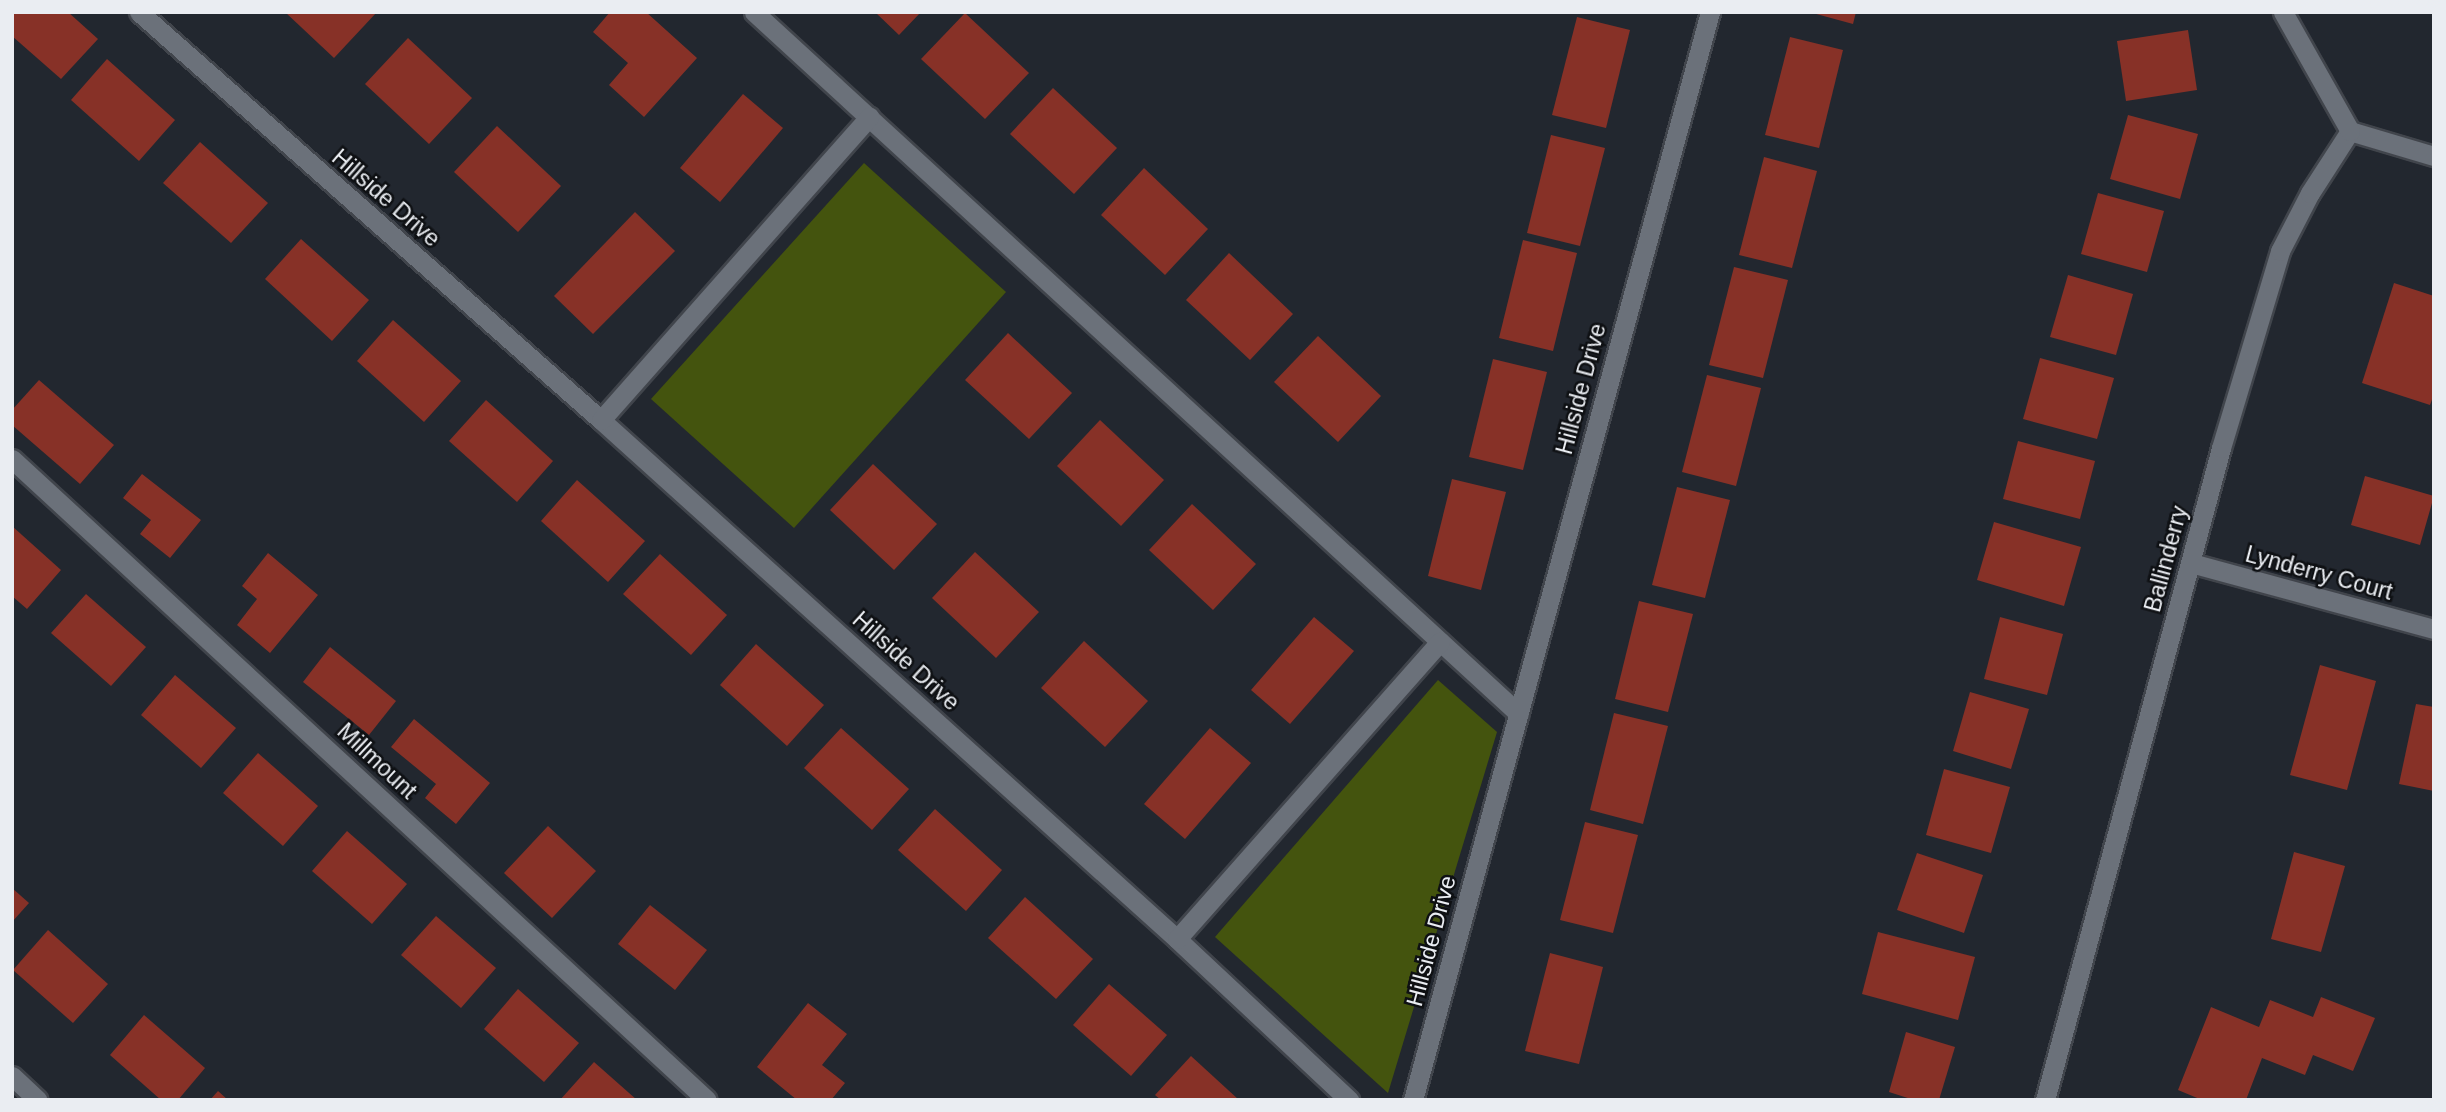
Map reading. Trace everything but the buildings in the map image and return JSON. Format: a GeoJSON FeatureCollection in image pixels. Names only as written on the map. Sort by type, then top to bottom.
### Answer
{"type":"FeatureCollection","features":[{"type":"Feature","properties":{"kind":"street","name":"Hillside Drive"},"geometry":{"type":"LineString","coordinates":[[139,12],[601,420],[1177,939],[1349,1100]]}},
{"type":"Feature","properties":{"kind":"street"},"geometry":{"type":"LineString","coordinates":[[754,12],[1519,714]]}},
{"type":"Feature","properties":{"kind":"street","name":"Hillside Drive"},"geometry":{"type":"LineString","coordinates":[[1413,1100],[1690,77],[1710,12]]}},
{"type":"Feature","properties":{"kind":"street"},"geometry":{"type":"LineString","coordinates":[[2283,12],[2350,131],[2434,156]]}},
{"type":"Feature","properties":{"kind":"street"},"geometry":{"type":"LineString","coordinates":[[601,420],[869,117]]}},
{"type":"Feature","properties":{"kind":"street","name":"Ballinderry"},"geometry":{"type":"LineString","coordinates":[[2045,1100],[2221,448],[2280,251],[2310,193],[2350,131]]}},
{"type":"Feature","properties":{"kind":"street","name":"Millmount"},"geometry":{"type":"LineString","coordinates":[[12,459],[707,1100]]}},
{"type":"Feature","properties":{"kind":"street","name":"Lynderry Court"},"geometry":{"type":"LineString","coordinates":[[2191,563],[2434,629]]}},
{"type":"Feature","properties":{"kind":"street"},"geometry":{"type":"LineString","coordinates":[[1177,939],[1440,642]]}},
{"type":"Feature","properties":{"kind":"street"},"geometry":{"type":"LineString","coordinates":[[12,1076],[38,1100]]}},
{"type":"Feature","properties":{"kind":"green space"},"geometry":{"type":"Polygon","coordinates":[[[864,163],[1006,292],[794,528],[651,399],[864,163]]]}},
{"type":"Feature","properties":{"kind":"green space"},"geometry":{"type":"Polygon","coordinates":[[[1438,680],[1497,732],[1388,1093],[1215,937],[1438,680]]]}}]}
